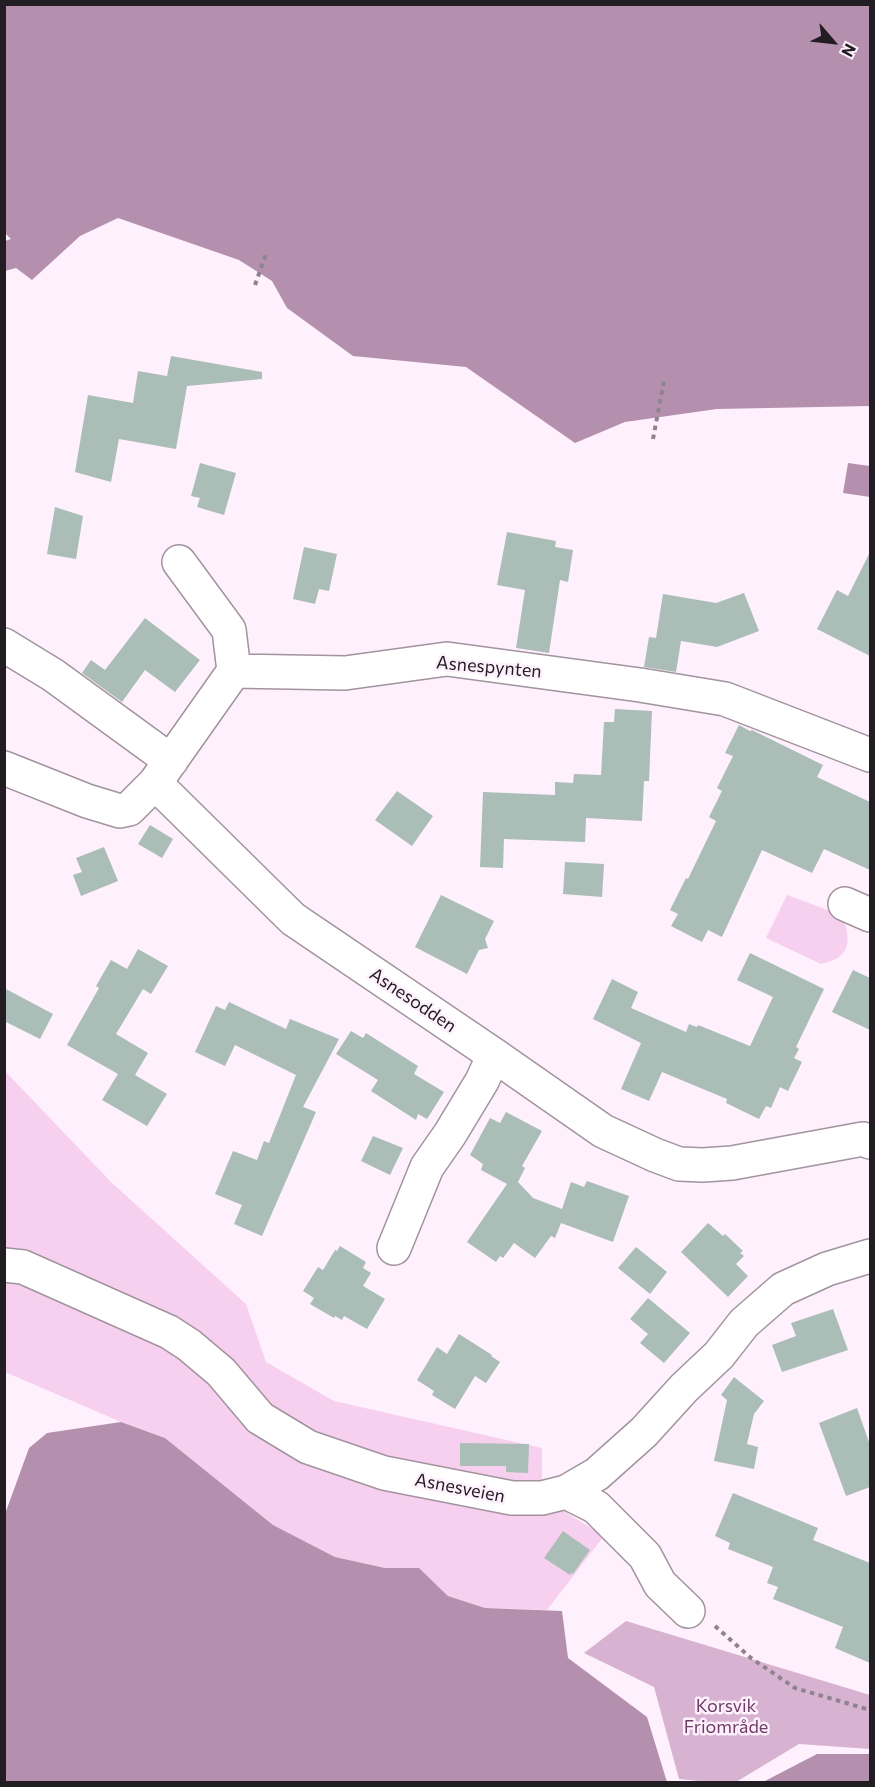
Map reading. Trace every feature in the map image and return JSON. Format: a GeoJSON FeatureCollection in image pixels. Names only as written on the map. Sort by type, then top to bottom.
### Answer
{"type":"FeatureCollection","features":[{"type":"Feature","properties":{"kind":"street"},"geometry":{"type":"LineString","coordinates":[[4,768],[87,801],[120,811],[129,809],[163,772],[234,671],[229,630],[179,562]]}},
{"type":"Feature","properties":{"kind":"street","name":"Asnesodden"},"geometry":{"type":"LineString","coordinates":[[4,645],[53,675],[163,772],[293,919],[603,1131],[679,1164],[732,1163],[862,1139],[870,1142]]}},
{"type":"Feature","properties":{"kind":"street","name":"Asnespynten"},"geometry":{"type":"LineString","coordinates":[[234,671],[345,673],[447,659],[726,699],[870,754]]}},
{"type":"Feature","properties":{"kind":"street"},"geometry":{"type":"LineString","coordinates":[[394,1248],[427,1167],[482,1081],[494,1055]]}},
{"type":"Feature","properties":{"kind":"street","name":"Asnesveien"},"geometry":{"type":"LineString","coordinates":[[14,1266],[169,1332],[189,1345],[221,1372],[260,1418],[308,1448],[384,1473],[512,1498],[542,1498],[566,1492],[597,1474],[644,1432],[684,1388],[719,1356],[744,1323],[783,1289],[827,1269],[870,1256]]}},
{"type":"Feature","properties":{"kind":"street"},"geometry":{"type":"LineString","coordinates":[[566,1492],[596,1507],[645,1556],[660,1584],[688,1611]]}},
{"type":"Feature","properties":{"kind":"path"},"geometry":{"type":"LineString","coordinates":[[255,285],[267,251]]}},
{"type":"Feature","properties":{"kind":"path"},"geometry":{"type":"LineString","coordinates":[[653,439],[664,381]]}},
{"type":"Feature","properties":{"kind":"path"},"geometry":{"type":"LineString","coordinates":[[688,1611],[711,1622],[752,1658],[795,1688],[870,1710]]}},
{"type":"Feature","properties":{"kind":"shaded area"},"geometry":{"type":"Polygon","coordinates":[[[5,4],[870,5],[870,406],[717,409],[625,422],[575,443],[466,367],[353,356],[287,308],[272,281],[239,260],[118,218],[80,236],[32,280],[16,268],[5,271],[5,241],[11,239],[4,232],[5,4]]]}},
{"type":"Feature","properties":{"kind":"shaded area"},"geometry":{"type":"Polygon","coordinates":[[[848,463],[870,466],[870,497],[843,493],[848,463]]]}},
{"type":"Feature","properties":{"kind":"shaded area"},"geometry":{"type":"Polygon","coordinates":[[[787,895],[841,915],[848,942],[840,956],[821,964],[766,938],[787,895]]]}},
{"type":"Feature","properties":{"kind":"shaded area"},"geometry":{"type":"Polygon","coordinates":[[[4,1070],[112,1183],[246,1304],[266,1362],[334,1401],[542,1448],[542,1498],[604,1536],[547,1610],[485,1608],[448,1596],[419,1568],[385,1568],[335,1557],[273,1525],[165,1438],[121,1422],[5,1372],[4,1070]]]}},
{"type":"Feature","properties":{"kind":"shaded area"},"geometry":{"type":"Polygon","coordinates":[[[121,1422],[165,1438],[273,1525],[335,1557],[385,1568],[419,1568],[448,1596],[485,1608],[562,1611],[568,1658],[647,1717],[667,1782],[5,1782],[5,1514],[29,1448],[47,1433],[121,1422]]]}},
{"type":"Feature","properties":{"kind":"shaded area"},"geometry":{"type":"Polygon","coordinates":[[[817,1754],[870,1754],[870,1782],[763,1782],[817,1754]]]}},
{"type":"Feature","properties":{"kind":"green space","name":"Korsvik Friområde"},"geometry":{"type":"Polygon","coordinates":[[[626,1621],[870,1695],[870,1749],[799,1744],[736,1782],[679,1779],[654,1687],[584,1653],[626,1621]]]}},
{"type":"Feature","properties":{"kind":"building"},"geometry":{"type":"Polygon","coordinates":[[[171,356],[262,372],[262,379],[187,386],[176,449],[119,439],[111,482],[75,472],[88,395],[133,403],[138,371],[167,376],[171,356]]]}},
{"type":"Feature","properties":{"kind":"building"},"geometry":{"type":"Polygon","coordinates":[[[200,463],[236,473],[224,515],[197,507],[200,498],[191,496],[200,463]]]}},
{"type":"Feature","properties":{"kind":"building"},"geometry":{"type":"Polygon","coordinates":[[[55,507],[83,516],[76,559],[47,554],[55,507]]]}},
{"type":"Feature","properties":{"kind":"building"},"geometry":{"type":"Polygon","coordinates":[[[507,532],[556,541],[555,547],[573,550],[568,582],[560,580],[549,653],[516,648],[525,590],[497,585],[507,532]]]}},
{"type":"Feature","properties":{"kind":"building"},"geometry":{"type":"Polygon","coordinates":[[[304,547],[337,554],[329,591],[319,589],[315,604],[293,599],[304,547]]]}},
{"type":"Feature","properties":{"kind":"building"},"geometry":{"type":"Polygon","coordinates":[[[870,552],[870,656],[817,629],[837,590],[848,596],[870,552]]]}},
{"type":"Feature","properties":{"kind":"building"},"geometry":{"type":"Polygon","coordinates":[[[744,593],[759,631],[717,647],[681,641],[676,672],[644,667],[649,637],[656,638],[663,594],[716,603],[744,593]]]}},
{"type":"Feature","properties":{"kind":"building"},"geometry":{"type":"Polygon","coordinates":[[[145,618],[200,660],[175,692],[145,670],[122,702],[82,673],[91,660],[105,670],[145,618]]]}},
{"type":"Feature","properties":{"kind":"building"},"geometry":{"type":"Polygon","coordinates":[[[615,709],[652,711],[649,781],[644,781],[642,821],[586,818],[585,842],[504,839],[503,868],[480,867],[483,792],[555,795],[555,782],[573,783],[574,774],[601,775],[604,722],[614,722],[615,709]]]}},
{"type":"Feature","properties":{"kind":"building"},"geometry":{"type":"Polygon","coordinates":[[[739,725],[823,765],[817,777],[870,802],[870,870],[824,849],[812,873],[762,850],[722,937],[708,930],[702,942],[671,926],[678,914],[670,910],[716,821],[709,817],[722,791],[717,788],[733,756],[725,753],[739,725]]]}},
{"type":"Feature","properties":{"kind":"building"},"geometry":{"type":"Polygon","coordinates":[[[397,791],[433,816],[412,846],[375,820],[397,791]]]}},
{"type":"Feature","properties":{"kind":"building"},"geometry":{"type":"Polygon","coordinates":[[[150,825],[173,839],[162,858],[138,844],[150,825]]]}},
{"type":"Feature","properties":{"kind":"building"},"geometry":{"type":"Polygon","coordinates":[[[104,847],[118,881],[81,896],[73,875],[82,872],[76,858],[104,847]]]}},
{"type":"Feature","properties":{"kind":"building"},"geometry":{"type":"Polygon","coordinates":[[[565,862],[604,864],[602,897],[563,894],[565,862]]]}},
{"type":"Feature","properties":{"kind":"building"},"geometry":{"type":"Polygon","coordinates":[[[441,895],[494,921],[485,939],[488,948],[479,950],[467,974],[415,947],[441,895]]]}},
{"type":"Feature","properties":{"kind":"building"},"geometry":{"type":"Polygon","coordinates":[[[138,949],[168,966],[151,994],[143,989],[116,1034],[148,1053],[135,1075],[167,1094],[147,1126],[102,1100],[118,1074],[67,1045],[99,988],[96,986],[111,960],[127,969],[138,949]]]}},
{"type":"Feature","properties":{"kind":"building"},"geometry":{"type":"Polygon","coordinates":[[[750,953],[824,989],[796,1047],[799,1049],[794,1058],[802,1062],[788,1091],[780,1087],[771,1108],[766,1106],[759,1119],[726,1103],[727,1099],[662,1072],[649,1101],[621,1089],[641,1043],[593,1019],[612,979],[638,992],[631,1008],[686,1032],[689,1024],[697,1027],[698,1025],[750,1046],[773,997],[737,980],[750,953]]]}},
{"type":"Feature","properties":{"kind":"building"},"geometry":{"type":"Polygon","coordinates":[[[853,970],[870,978],[870,1030],[832,1012],[853,970]]]}},
{"type":"Feature","properties":{"kind":"building"},"geometry":{"type":"Polygon","coordinates":[[[4,988],[53,1014],[40,1039],[4,1021],[4,988]]]}},
{"type":"Feature","properties":{"kind":"building"},"geometry":{"type":"Polygon","coordinates":[[[229,1002],[286,1029],[290,1019],[339,1039],[303,1107],[316,1112],[262,1236],[234,1224],[242,1205],[215,1194],[233,1151],[257,1160],[264,1141],[269,1143],[296,1075],[235,1045],[225,1066],[195,1052],[216,1006],[225,1010],[229,1002]]]}},
{"type":"Feature","properties":{"kind":"building"},"geometry":{"type":"Polygon","coordinates":[[[351,1031],[363,1038],[366,1033],[418,1066],[414,1074],[444,1092],[427,1119],[418,1114],[416,1120],[371,1091],[378,1080],[336,1054],[351,1031]]]}},
{"type":"Feature","properties":{"kind":"building"},"geometry":{"type":"Polygon","coordinates":[[[506,1112],[542,1131],[522,1166],[525,1168],[518,1182],[533,1198],[562,1209],[571,1182],[584,1187],[587,1181],[629,1196],[613,1242],[561,1223],[555,1238],[551,1236],[535,1258],[514,1243],[503,1258],[500,1256],[496,1262],[467,1242],[507,1184],[481,1170],[483,1164],[470,1155],[490,1118],[500,1123],[506,1112]]]}},
{"type":"Feature","properties":{"kind":"building"},"geometry":{"type":"Polygon","coordinates":[[[373,1136],[403,1148],[390,1175],[361,1161],[373,1136]]]}},
{"type":"Feature","properties":{"kind":"building"},"geometry":{"type":"Polygon","coordinates":[[[708,1223],[723,1236],[725,1234],[743,1251],[740,1253],[744,1256],[736,1264],[748,1276],[728,1297],[681,1252],[708,1223]]]}},
{"type":"Feature","properties":{"kind":"building"},"geometry":{"type":"Polygon","coordinates":[[[340,1246],[366,1262],[363,1268],[371,1273],[363,1286],[385,1299],[367,1329],[344,1316],[342,1320],[335,1316],[334,1318],[310,1304],[314,1298],[303,1291],[318,1267],[323,1270],[340,1246]]]}},
{"type":"Feature","properties":{"kind":"building"},"geometry":{"type":"Polygon","coordinates":[[[636,1247],[667,1272],[650,1294],[618,1268],[636,1247]]]}},
{"type":"Feature","properties":{"kind":"building"},"geometry":{"type":"Polygon","coordinates":[[[648,1298],[690,1333],[664,1363],[640,1343],[648,1334],[630,1319],[648,1298]]]}},
{"type":"Feature","properties":{"kind":"building"},"geometry":{"type":"Polygon","coordinates":[[[833,1309],[848,1350],[782,1372],[772,1345],[796,1336],[791,1323],[833,1309]]]}},
{"type":"Feature","properties":{"kind":"building"},"geometry":{"type":"Polygon","coordinates":[[[459,1334],[500,1362],[486,1383],[475,1376],[455,1409],[432,1395],[434,1391],[417,1380],[437,1347],[447,1354],[459,1334]]]}},
{"type":"Feature","properties":{"kind":"building"},"geometry":{"type":"Polygon","coordinates":[[[734,1377],[764,1401],[754,1414],[747,1444],[758,1447],[754,1469],[714,1461],[727,1400],[721,1395],[734,1377]]]}},
{"type":"Feature","properties":{"kind":"building"},"geometry":{"type":"Polygon","coordinates":[[[857,1408],[870,1445],[870,1487],[846,1496],[819,1423],[857,1408]]]}},
{"type":"Feature","properties":{"kind":"building"},"geometry":{"type":"Polygon","coordinates":[[[460,1443],[529,1444],[528,1473],[506,1472],[506,1466],[460,1466],[460,1443]]]}},
{"type":"Feature","properties":{"kind":"building"},"geometry":{"type":"Polygon","coordinates":[[[733,1493],[818,1528],[813,1540],[870,1563],[870,1663],[835,1648],[843,1627],[773,1599],[778,1587],[767,1583],[773,1567],[728,1549],[730,1543],[715,1536],[733,1493]]]}},
{"type":"Feature","properties":{"kind":"building"},"geometry":{"type":"Polygon","coordinates":[[[563,1531],[590,1550],[570,1575],[544,1558],[563,1531]]]}}]}
